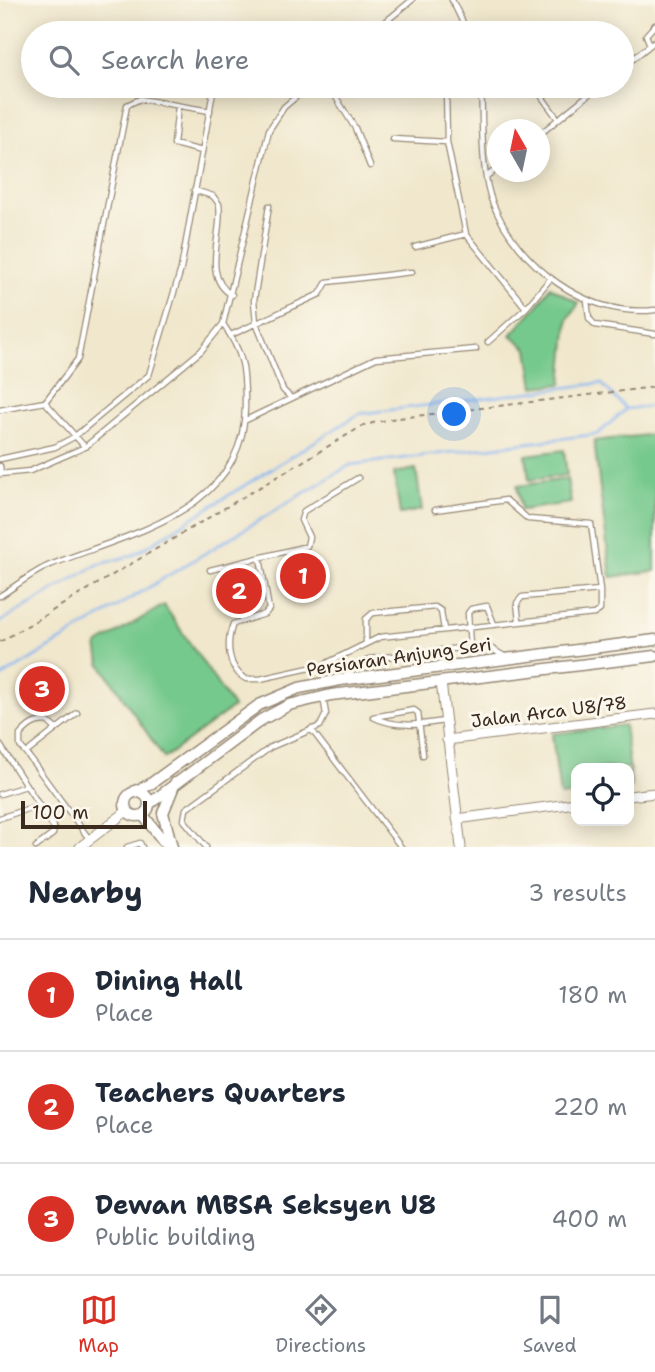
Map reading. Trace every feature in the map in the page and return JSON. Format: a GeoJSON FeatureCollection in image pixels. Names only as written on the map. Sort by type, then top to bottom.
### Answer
{"type":"FeatureCollection","features":[{"type":"Feature","properties":{"kind":"street","name":"Persiaran Anjung Seri"},"geometry":{"type":"LineString","coordinates":[[135,792],[259,705],[299,688],[340,680],[655,640]]}},
{"type":"Feature","properties":{"kind":"street","name":"Persiaran Anjung Seri"},"geometry":{"type":"LineString","coordinates":[[149,804],[261,720],[289,705],[323,697],[655,656]]}},
{"type":"Feature","properties":{"kind":"street"},"geometry":{"type":"LineString","coordinates":[[441,682],[461,847]]}},
{"type":"Feature","properties":{"kind":"street","name":"Jalan Arca U8/78"},"geometry":{"type":"LineString","coordinates":[[447,740],[655,714]]}},
{"type":"Feature","properties":{"kind":"street"},"geometry":{"type":"LineString","coordinates":[[170,847],[163,813],[175,783]]}},
{"type":"Feature","properties":{"kind":"street"},"geometry":{"type":"LineString","coordinates":[[135,792],[145,795],[149,804],[142,815],[134,816],[127,811],[125,801],[135,792]]}},
{"type":"Feature","properties":{"kind":"street"},"geometry":{"type":"LineString","coordinates":[[634,795],[655,793]]}},
{"type":"Feature","properties":{"kind":"street"},"geometry":{"type":"LineString","coordinates":[[457,819],[571,804]]}},
{"type":"Feature","properties":{"kind":"street"},"geometry":{"type":"LineString","coordinates":[[80,847],[127,811]]}},
{"type":"Feature","properties":{"kind":"street"},"geometry":{"type":"LineString","coordinates":[[142,815],[170,847]]}},
{"type":"Feature","properties":{"kind":"lane"},"geometry":{"type":"LineString","coordinates":[[387,21],[412,0]]}},
{"type":"Feature","properties":{"kind":"lane"},"geometry":{"type":"LineString","coordinates":[[452,0],[462,21]]}},
{"type":"Feature","properties":{"kind":"lane"},"geometry":{"type":"LineString","coordinates":[[650,46],[646,34],[655,25]]}},
{"type":"Feature","properties":{"kind":"lane"},"geometry":{"type":"LineString","coordinates":[[634,59],[655,41]]}},
{"type":"Feature","properties":{"kind":"lane"},"geometry":{"type":"LineString","coordinates":[[0,459],[55,447],[74,437],[149,375],[181,269],[212,98]]}},
{"type":"Feature","properties":{"kind":"lane"},"geometry":{"type":"LineString","coordinates":[[0,466],[1,474],[30,471],[85,447],[201,351],[223,324],[269,130],[284,107],[295,98]]}},
{"type":"Feature","properties":{"kind":"lane"},"geometry":{"type":"LineString","coordinates":[[336,98],[355,128],[370,166]]}},
{"type":"Feature","properties":{"kind":"lane"},"geometry":{"type":"LineString","coordinates":[[446,98],[447,142],[466,234],[526,307]]}},
{"type":"Feature","properties":{"kind":"lane"},"geometry":{"type":"LineString","coordinates":[[482,98],[487,176]]}},
{"type":"Feature","properties":{"kind":"lane"},"geometry":{"type":"LineString","coordinates":[[543,98],[558,119]]}},
{"type":"Feature","properties":{"kind":"lane"},"geometry":{"type":"LineString","coordinates":[[550,126],[584,98]]}},
{"type":"Feature","properties":{"kind":"lane"},"geometry":{"type":"LineString","coordinates":[[0,410],[45,401],[78,359],[128,105],[140,99],[210,111]]}},
{"type":"Feature","properties":{"kind":"lane"},"geometry":{"type":"LineString","coordinates":[[178,106],[174,144],[202,151]]}},
{"type":"Feature","properties":{"kind":"lane"},"geometry":{"type":"LineString","coordinates":[[394,139],[447,142]]}},
{"type":"Feature","properties":{"kind":"lane"},"geometry":{"type":"LineString","coordinates":[[488,182],[493,203],[513,237],[551,278],[587,300],[607,306],[655,310]]}},
{"type":"Feature","properties":{"kind":"lane"},"geometry":{"type":"LineString","coordinates":[[194,190],[213,196],[219,204],[216,277],[223,290],[232,295]]}},
{"type":"Feature","properties":{"kind":"lane"},"geometry":{"type":"LineString","coordinates":[[269,206],[254,300],[256,324],[284,390],[291,398]]}},
{"type":"Feature","properties":{"kind":"lane"},"geometry":{"type":"LineString","coordinates":[[415,247],[466,234]]}},
{"type":"Feature","properties":{"kind":"lane"},"geometry":{"type":"LineString","coordinates":[[231,335],[320,294],[327,282],[412,272]]}},
{"type":"Feature","properties":{"kind":"lane"},"geometry":{"type":"LineString","coordinates":[[488,342],[526,307],[551,278]]}},
{"type":"Feature","properties":{"kind":"lane"},"geometry":{"type":"LineString","coordinates":[[587,300],[589,318],[595,325],[655,334]]}},
{"type":"Feature","properties":{"kind":"lane"},"geometry":{"type":"LineString","coordinates":[[0,596],[47,566],[139,534],[206,495],[226,472],[244,437],[245,365],[223,324]]}},
{"type":"Feature","properties":{"kind":"lane"},"geometry":{"type":"LineString","coordinates":[[246,420],[376,358],[476,349]]}},
{"type":"Feature","properties":{"kind":"lane"},"geometry":{"type":"LineString","coordinates":[[45,401],[85,447]]}},
{"type":"Feature","properties":{"kind":"lane"},"geometry":{"type":"LineString","coordinates":[[210,570],[307,546],[309,537],[301,520],[304,511],[358,478]]}},
{"type":"Feature","properties":{"kind":"lane"},"geometry":{"type":"LineString","coordinates":[[260,558],[269,609],[265,614],[233,624],[228,635],[233,667],[240,676],[260,679],[323,665],[351,653],[366,642],[380,638],[519,620],[594,614],[600,610],[591,524],[528,519],[506,500],[435,510]]}},
{"type":"Feature","properties":{"kind":"lane"},"geometry":{"type":"LineString","coordinates":[[519,620],[517,603],[522,597],[600,590]]}},
{"type":"Feature","properties":{"kind":"lane"},"geometry":{"type":"LineString","coordinates":[[470,647],[468,613],[471,609],[487,606],[494,624]]}},
{"type":"Feature","properties":{"kind":"lane"},"geometry":{"type":"LineString","coordinates":[[366,642],[366,619],[373,613],[435,607],[441,611],[444,630]]}},
{"type":"Feature","properties":{"kind":"lane"},"geometry":{"type":"LineString","coordinates":[[340,680],[369,659],[487,646],[508,660]]}},
{"type":"Feature","properties":{"kind":"lane"},"geometry":{"type":"LineString","coordinates":[[206,847],[184,820],[186,809],[271,747],[325,721],[323,697]]}},
{"type":"Feature","properties":{"kind":"lane"},"geometry":{"type":"LineString","coordinates":[[424,754],[420,725],[414,710],[373,717],[412,726],[420,725],[445,721]]}},
{"type":"Feature","properties":{"kind":"lane"},"geometry":{"type":"LineString","coordinates":[[26,753],[77,713]]}},
{"type":"Feature","properties":{"kind":"lane"},"geometry":{"type":"LineString","coordinates":[[56,729],[47,720],[27,727],[20,735],[20,746],[90,840]]}},
{"type":"Feature","properties":{"kind":"lane"},"geometry":{"type":"LineString","coordinates":[[311,729],[401,847]]}},
{"type":"Feature","properties":{"kind":"lane"},"geometry":{"type":"LineString","coordinates":[[0,745],[55,831],[36,847]]}},
{"type":"Feature","properties":{"kind":"lane"},"geometry":{"type":"LineString","coordinates":[[0,794],[26,786]]}},
{"type":"Feature","properties":{"kind":"lane"},"geometry":{"type":"LineString","coordinates":[[0,818],[38,805]]}},
{"type":"Feature","properties":{"kind":"lane"},"geometry":{"type":"LineString","coordinates":[[127,847],[139,843],[142,847]]}},
{"type":"Feature","properties":{"kind":"path"},"geometry":{"type":"LineString","coordinates":[[0,642],[364,425],[655,387]]}},
{"type":"Feature","properties":{"kind":"green space"},"geometry":{"type":"Polygon","coordinates":[[[550,287],[579,303],[568,319],[562,384],[534,387],[528,349],[511,335],[539,304],[550,287]]]}},
{"type":"Feature","properties":{"kind":"green space"},"geometry":{"type":"Polygon","coordinates":[[[655,434],[655,571],[611,577],[594,441],[655,434]]]}},
{"type":"Feature","properties":{"kind":"green space"},"geometry":{"type":"Polygon","coordinates":[[[564,450],[567,475],[529,480],[526,455],[564,450]]]}},
{"type":"Feature","properties":{"kind":"green space"},"geometry":{"type":"Polygon","coordinates":[[[416,469],[422,510],[400,514],[394,473],[416,469]]]}},
{"type":"Feature","properties":{"kind":"green space"},"geometry":{"type":"Polygon","coordinates":[[[567,479],[571,503],[521,510],[517,486],[567,479]]]}},
{"type":"Feature","properties":{"kind":"green space"},"geometry":{"type":"Polygon","coordinates":[[[164,605],[233,707],[164,758],[100,663],[97,645],[164,605]]]}},
{"type":"Feature","properties":{"kind":"green space"},"geometry":{"type":"Polygon","coordinates":[[[624,725],[629,763],[571,763],[571,795],[560,796],[552,734],[624,725]]]}},
{"type":"Feature","properties":{"kind":"waterway"},"geometry":{"type":"LineString","coordinates":[[0,622],[97,565],[133,555],[359,414],[601,383],[626,409]]}},
{"type":"Feature","properties":{"kind":"waterway"},"geometry":{"type":"LineString","coordinates":[[0,678],[350,465],[598,434],[626,409],[655,406]]}},
{"type":"Feature","properties":{"kind":"place","name":"Dining Hall"},"geometry":{"type":"Point","coordinates":[303,576]}},
{"type":"Feature","properties":{"kind":"place","name":"Teachers Quarters"},"geometry":{"type":"Point","coordinates":[239,591]}},
{"type":"Feature","properties":{"kind":"place","name":"Dewan MBSA Seksyen U8"},"geometry":{"type":"Point","coordinates":[42,689]}}]}
